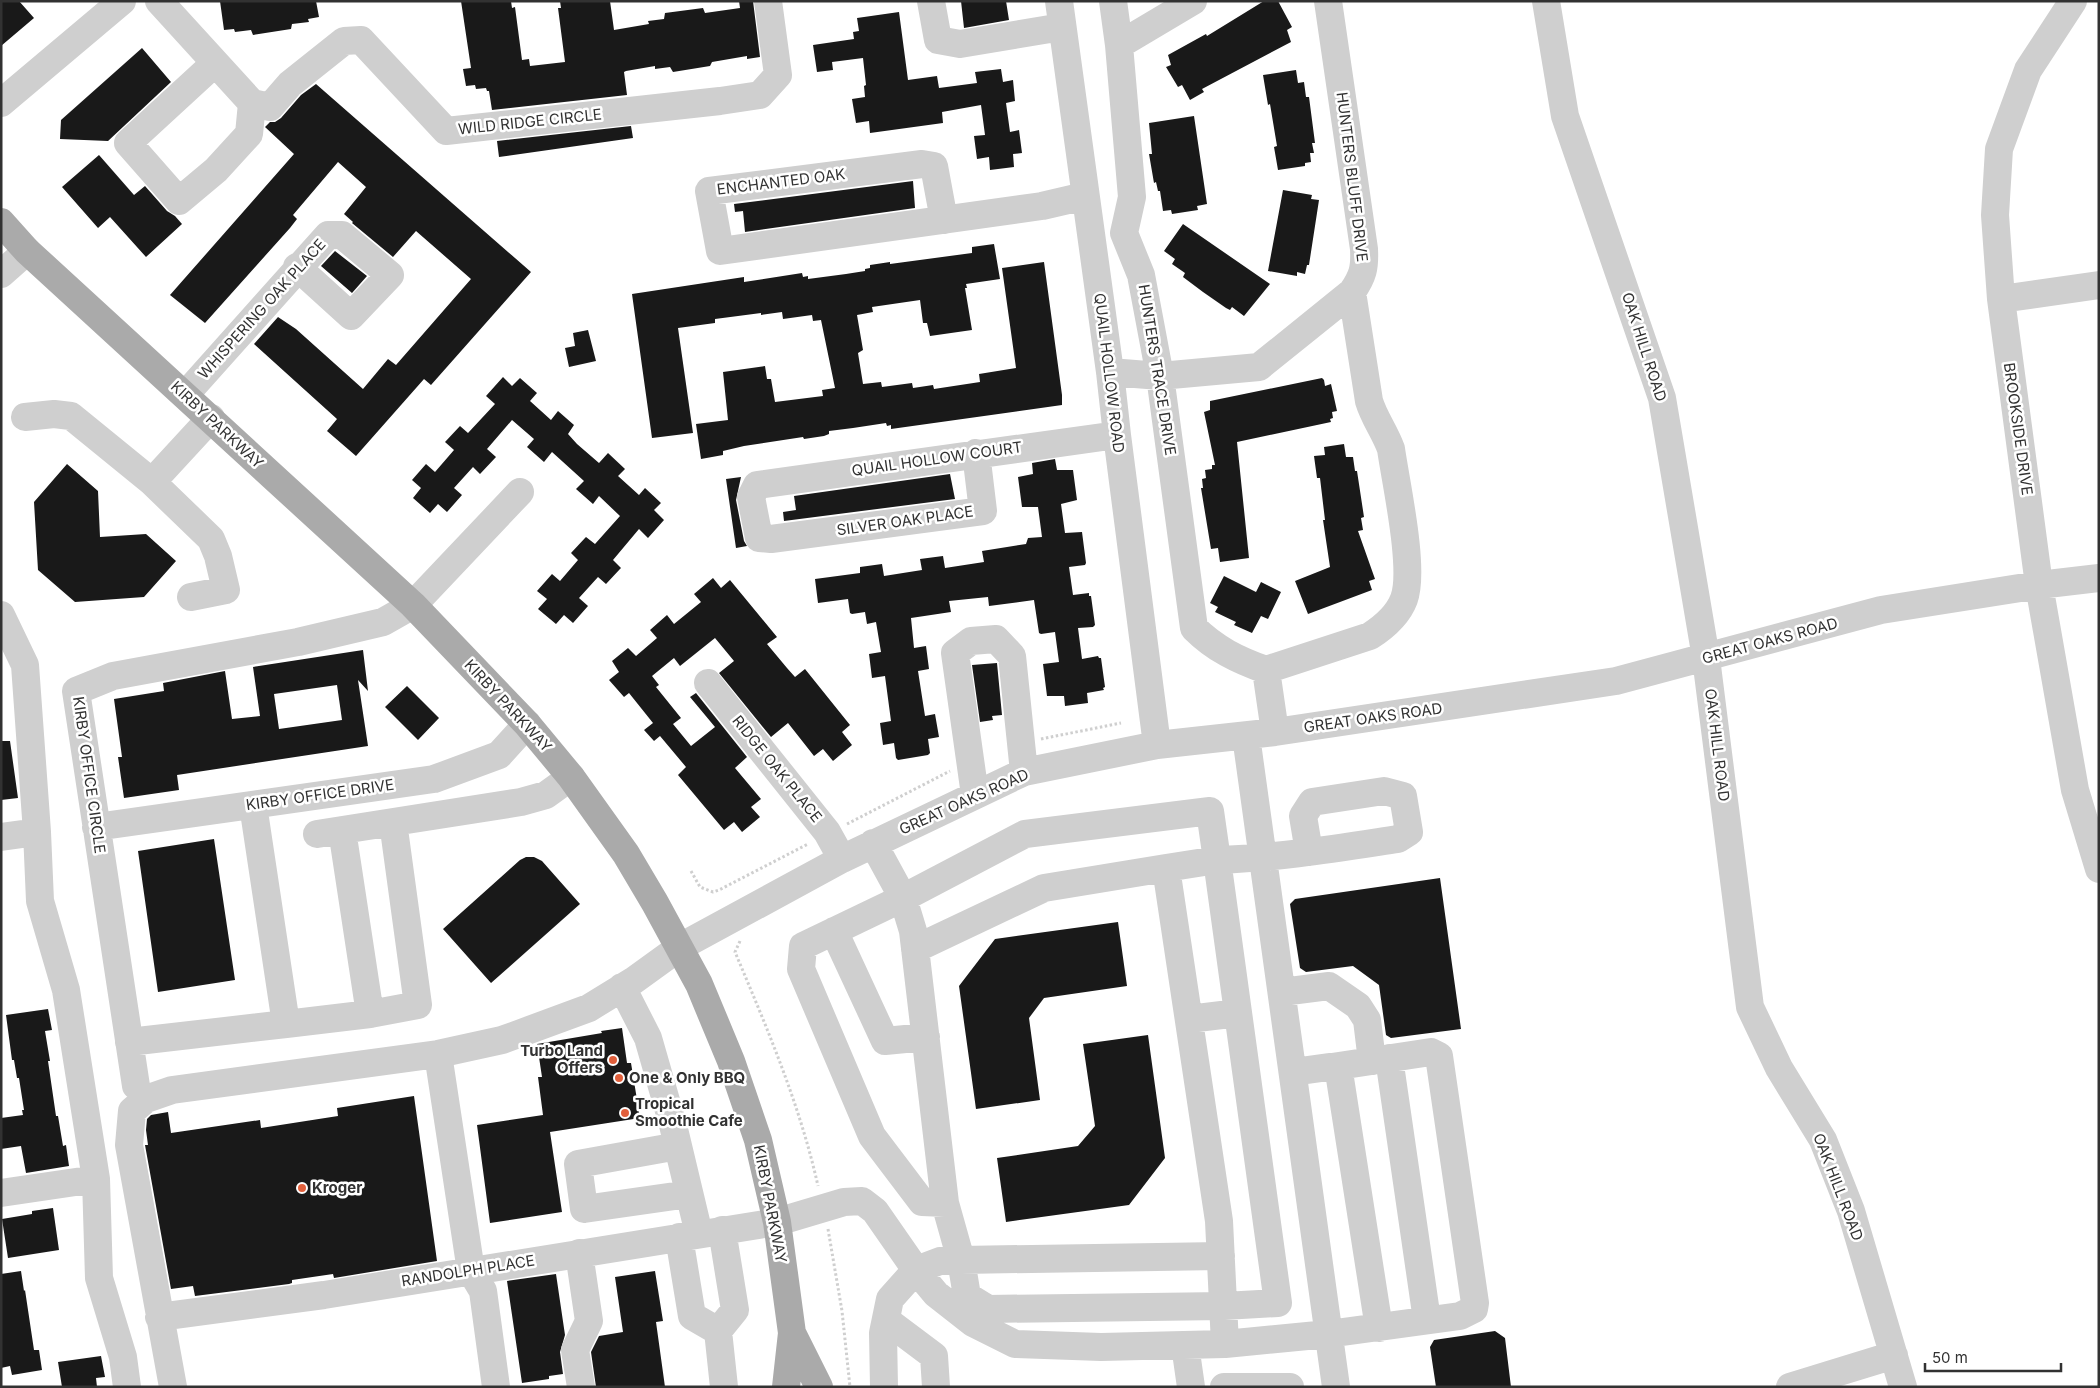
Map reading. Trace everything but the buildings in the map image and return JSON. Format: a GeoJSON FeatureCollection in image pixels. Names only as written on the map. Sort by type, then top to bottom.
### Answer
{"type":"FeatureCollection","features":[{"type":"Feature","properties":{"kind":"main road","name":"KIRBY PARKWAY"},"geometry":{"type":"LineString","coordinates":[[1,222],[27,251],[413,605],[527,724],[571,777],[626,854],[680,947],[716,1022],[743,1092],[758,1140],[777,1222],[792,1333],[786,1387]]}},
{"type":"Feature","properties":{"kind":"main road","name":"KIRBY PARKWAY"},"geometry":{"type":"LineString","coordinates":[[792,1333],[819,1387]]}},
{"type":"Feature","properties":{"kind":"street"},"geometry":{"type":"LineString","coordinates":[[1,103],[122,1]]}},
{"type":"Feature","properties":{"kind":"street"},"geometry":{"type":"LineString","coordinates":[[159,1],[252,103],[249,134],[216,170],[179,201],[128,143],[215,63]]}},
{"type":"Feature","properties":{"kind":"street","name":"WILD RIDGE CIRCLE"},"geometry":{"type":"LineString","coordinates":[[252,103],[270,107],[290,84],[344,41],[361,40],[446,131],[720,102],[760,95],[778,75],[768,1]]}},
{"type":"Feature","properties":{"kind":"street"},"geometry":{"type":"LineString","coordinates":[[931,1],[938,40],[960,44],[1060,14]]}},
{"type":"Feature","properties":{"kind":"street","name":"HUNTERS TRACE DRIVE"},"geometry":{"type":"LineString","coordinates":[[1112,1],[1118,45],[1132,197],[1124,233],[1141,275],[1160,376],[1194,628],[1210,643],[1240,661],[1266,670]]}},
{"type":"Feature","properties":{"kind":"street"},"geometry":{"type":"LineString","coordinates":[[1118,45],[1193,1]]}},
{"type":"Feature","properties":{"kind":"street","name":"HUNTERS BLUFF DRIVE"},"geometry":{"type":"LineString","coordinates":[[1328,1],[1364,249],[1365,265],[1360,280],[1352,292]]}},
{"type":"Feature","properties":{"kind":"street","name":"OAK HILL ROAD"},"geometry":{"type":"LineString","coordinates":[[1546,1],[1565,116],[1662,398],[1706,658],[1750,1007],[1779,1068],[1823,1140],[1851,1211],[1903,1387]]}},
{"type":"Feature","properties":{"kind":"street","name":"BROOKSIDE DRIVE"},"geometry":{"type":"LineString","coordinates":[[2073,1],[2028,70],[1999,149],[1995,214],[2001,299],[2039,585],[2075,790],[2099,869]]}},
{"type":"Feature","properties":{"kind":"street","name":"QUAIL HOLLOW ROAD"},"geometry":{"type":"LineString","coordinates":[[1060,14],[1110,372],[1157,745]]}},
{"type":"Feature","properties":{"kind":"street","name":"ENCHANTED OAK"},"geometry":{"type":"LineString","coordinates":[[944,220],[934,166],[922,164],[709,190],[720,251],[944,220],[1042,206],[1086,196]]}},
{"type":"Feature","properties":{"kind":"street","name":"WHISPERING OAK PLACE"},"geometry":{"type":"LineString","coordinates":[[185,395],[298,267],[328,235],[342,235],[390,275],[351,316],[298,267]]}},
{"type":"Feature","properties":{"kind":"street"},"geometry":{"type":"LineString","coordinates":[[1,274],[27,251]]}},
{"type":"Feature","properties":{"kind":"street"},"geometry":{"type":"LineString","coordinates":[[2001,299],[2099,285]]}},
{"type":"Feature","properties":{"kind":"street"},"geometry":{"type":"LineString","coordinates":[[1110,372],[1160,376],[1259,367],[1352,292]]}},
{"type":"Feature","properties":{"kind":"street"},"geometry":{"type":"LineString","coordinates":[[1275,732],[1266,670],[1370,636],[1383,627],[1395,614],[1403,601],[1407,586],[1406,556],[1391,449],[1372,414],[1352,292]]}},
{"type":"Feature","properties":{"kind":"street"},"geometry":{"type":"LineString","coordinates":[[25,417],[54,414],[71,416],[152,482],[212,539],[226,590],[191,597]]}},
{"type":"Feature","properties":{"kind":"street"},"geometry":{"type":"LineString","coordinates":[[152,482],[211,418]]}},
{"type":"Feature","properties":{"kind":"street","name":"QUAIL HOLLOW COURT"},"geometry":{"type":"LineString","coordinates":[[771,539],[759,538],[751,497],[757,485],[976,453],[1117,435]]}},
{"type":"Feature","properties":{"kind":"street","name":"SILVER OAK PLACE"},"geometry":{"type":"LineString","coordinates":[[771,539],[982,511],[976,453]]}},
{"type":"Feature","properties":{"kind":"street"},"geometry":{"type":"LineString","coordinates":[[413,605],[520,492]]}},
{"type":"Feature","properties":{"kind":"street","name":"GREAT OAKS ROAD"},"geometry":{"type":"LineString","coordinates":[[173,1387],[129,1145],[132,1111],[146,1099],[172,1090],[438,1054],[502,1040],[528,1031],[589,1008],[680,947],[842,859],[1024,772],[1157,745],[1275,732],[1616,681],[1881,610],[2039,585],[2099,578]]}},
{"type":"Feature","properties":{"kind":"street","name":"KIRBY OFFICE CIRCLE"},"geometry":{"type":"LineString","coordinates":[[136,1086],[76,690],[113,676],[298,642],[383,622],[413,605]]}},
{"type":"Feature","properties":{"kind":"street"},"geometry":{"type":"LineString","coordinates":[[1,615],[25,665],[40,901],[66,990],[96,1179],[99,1278],[124,1358],[127,1387]]}},
{"type":"Feature","properties":{"kind":"street"},"geometry":{"type":"LineString","coordinates":[[975,795],[955,653],[971,641],[996,639],[1012,656],[1024,772]]}},
{"type":"Feature","properties":{"kind":"street","name":"RIDGE OAK PLACE"},"geometry":{"type":"LineString","coordinates":[[708,683],[828,834],[842,859]]}},
{"type":"Feature","properties":{"kind":"street","name":"KIRBY OFFICE DRIVE"},"geometry":{"type":"LineString","coordinates":[[96,827],[434,779],[499,755],[527,724]]}},
{"type":"Feature","properties":{"kind":"street"},"geometry":{"type":"LineString","coordinates":[[1246,736],[1336,1387]]}},
{"type":"Feature","properties":{"kind":"street"},"geometry":{"type":"LineString","coordinates":[[370,1014],[329,832],[521,802],[546,795],[571,777]]}},
{"type":"Feature","properties":{"kind":"street"},"geometry":{"type":"LineString","coordinates":[[253,805],[286,1024]]}},
{"type":"Feature","properties":{"kind":"street"},"geometry":{"type":"LineString","coordinates":[[873,843],[903,898],[913,931],[945,1203],[962,1260],[967,1296],[988,1309],[1224,1306],[1278,1303],[1210,811],[1025,834],[903,898],[803,946],[801,969],[872,1136],[922,1202],[945,1203]]}},
{"type":"Feature","properties":{"kind":"street"},"geometry":{"type":"LineString","coordinates":[[129,1042],[370,1014],[418,1005],[393,822]]}},
{"type":"Feature","properties":{"kind":"street"},"geometry":{"type":"LineString","coordinates":[[1,837],[37,832]]}},
{"type":"Feature","properties":{"kind":"street"},"geometry":{"type":"LineString","coordinates":[[915,949],[1044,888],[1217,860],[1263,859],[1309,852]]}},
{"type":"Feature","properties":{"kind":"street"},"geometry":{"type":"LineString","coordinates":[[1166,868],[1219,1220],[1225,1344]]}},
{"type":"Feature","properties":{"kind":"street"},"geometry":{"type":"LineString","coordinates":[[834,931],[885,1041],[926,1037]]}},
{"type":"Feature","properties":{"kind":"street"},"geometry":{"type":"LineString","coordinates":[[1282,992],[1330,986],[1358,1006],[1367,1020],[1381,1059],[1427,1320]]}},
{"type":"Feature","properties":{"kind":"street"},"geometry":{"type":"LineString","coordinates":[[622,987],[648,1038],[700,1234],[734,1310],[718,1331],[724,1387]]}},
{"type":"Feature","properties":{"kind":"street"},"geometry":{"type":"LineString","coordinates":[[1189,1018],[1238,1012]]}},
{"type":"Feature","properties":{"kind":"street"},"geometry":{"type":"LineString","coordinates":[[916,1270],[936,1294],[972,1323],[1015,1344],[1101,1347],[1225,1344],[1378,1328],[1460,1316],[1474,1309],[1475,1304],[1439,1056],[1431,1052],[1293,1072]]}},
{"type":"Feature","properties":{"kind":"street"},"geometry":{"type":"LineString","coordinates":[[438,1054],[471,1271],[483,1291],[496,1387]]}},
{"type":"Feature","properties":{"kind":"street"},"geometry":{"type":"LineString","coordinates":[[1332,1067],[1339,1072],[1378,1328]]}},
{"type":"Feature","properties":{"kind":"street"},"geometry":{"type":"LineString","coordinates":[[678,1146],[578,1164],[584,1209],[689,1194]]}},
{"type":"Feature","properties":{"kind":"street"},"geometry":{"type":"LineString","coordinates":[[1,1193],[96,1179]]}},
{"type":"Feature","properties":{"kind":"street","name":"RANDOLPH PLACE"},"geometry":{"type":"LineString","coordinates":[[159,1317],[273,1302],[777,1222],[844,1202],[862,1200],[875,1211],[916,1270]]}},
{"type":"Feature","properties":{"kind":"street"},"geometry":{"type":"LineString","coordinates":[[700,1234],[692,1316],[718,1331]]}},
{"type":"Feature","properties":{"kind":"street"},"geometry":{"type":"LineString","coordinates":[[579,1253],[589,1321],[575,1350],[581,1387]]}},
{"type":"Feature","properties":{"kind":"street"},"geometry":{"type":"LineString","coordinates":[[884,1387],[883,1333],[890,1299],[916,1270],[940,1261],[1221,1256]]}},
{"type":"Feature","properties":{"kind":"street"},"geometry":{"type":"LineString","coordinates":[[886,1320],[934,1356],[936,1387]]}},
{"type":"Feature","properties":{"kind":"street"},"geometry":{"type":"LineString","coordinates":[[1185,1345],[1191,1387]]}},
{"type":"Feature","properties":{"kind":"street"},"geometry":{"type":"LineString","coordinates":[[1790,1387],[1894,1356]]}},
{"type":"Feature","properties":{"kind":"street"},"geometry":{"type":"LineString","coordinates":[[1224,1387],[1290,1387]]}},
{"type":"Feature","properties":{"kind":"path"},"geometry":{"type":"LineString","coordinates":[[1021,744],[1054,735],[1122,723]]}},
{"type":"Feature","properties":{"kind":"path"},"geometry":{"type":"LineString","coordinates":[[691,871],[700,887],[713,892],[719,890],[947,772],[971,763]]}},
{"type":"Feature","properties":{"kind":"place","name":"Turbo Land Offers"},"geometry":{"type":"Point","coordinates":[613,1060]}},
{"type":"Feature","properties":{"kind":"place","name":"One & Only BBQ"},"geometry":{"type":"Point","coordinates":[619,1078]}},
{"type":"Feature","properties":{"kind":"place","name":"Tropical Smoothie Cafe"},"geometry":{"type":"Point","coordinates":[625,1113]}},
{"type":"Feature","properties":{"kind":"place","name":"Kroger"},"geometry":{"type":"Point","coordinates":[302,1188]}}]}
